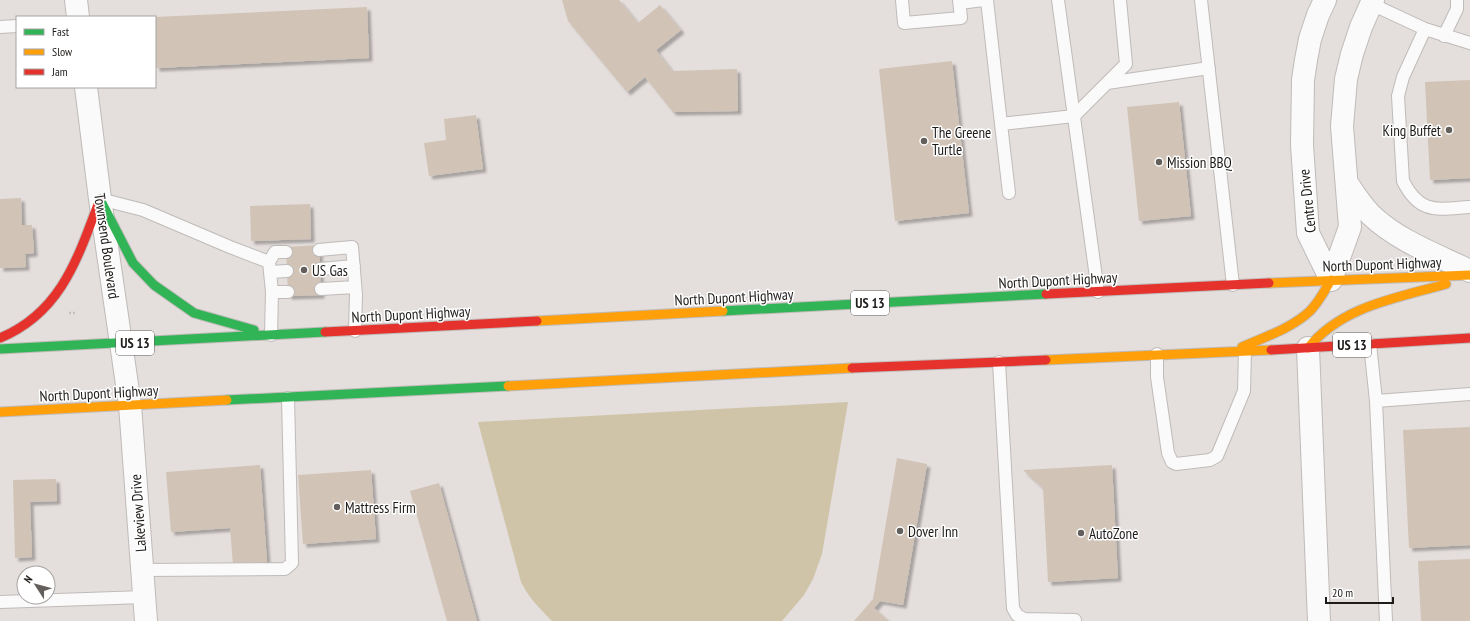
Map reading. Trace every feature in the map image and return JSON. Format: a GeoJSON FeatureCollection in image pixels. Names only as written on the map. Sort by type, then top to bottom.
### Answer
{"type":"FeatureCollection","features":[{"type":"Feature","properties":{"kind":"highway"},"geometry":{"type":"LineString","coordinates":[[100,199],[133,263],[154,284],[194,313],[271,335]]}},
{"type":"Feature","properties":{"kind":"highway"},"geometry":{"type":"LineString","coordinates":[[0,338],[14,332],[39,314],[59,290],[78,258],[100,199]]}},
{"type":"Feature","properties":{"kind":"highway","name":"North Dupont Highway"},"geometry":{"type":"LineString","coordinates":[[0,349],[1331,280],[1470,276]]}},
{"type":"Feature","properties":{"kind":"highway"},"geometry":{"type":"LineString","coordinates":[[1308,348],[1324,331],[1350,314],[1371,306],[1470,276]]}},
{"type":"Feature","properties":{"kind":"highway"},"geometry":{"type":"LineString","coordinates":[[1240,351],[1299,319],[1311,310],[1331,280]]}},
{"type":"Feature","properties":{"kind":"highway","name":"North Dupont Highway"},"geometry":{"type":"LineString","coordinates":[[0,412],[1157,354],[1308,348],[1470,338]]}},
{"type":"Feature","properties":{"kind":"street"},"geometry":{"type":"LineString","coordinates":[[76,0],[78,16]]}},
{"type":"Feature","properties":{"kind":"street","name":"Centre Drive"},"geometry":{"type":"LineString","coordinates":[[1325,0],[1314,27],[1306,60],[1302,95],[1302,145],[1308,233],[1331,280]]}},
{"type":"Feature","properties":{"kind":"street"},"geometry":{"type":"LineString","coordinates":[[1331,280],[1350,227],[1342,126],[1346,79],[1352,54],[1369,1]]}},
{"type":"Feature","properties":{"kind":"street","name":"Townsend Boulevard"},"geometry":{"type":"LineString","coordinates":[[86,88],[100,199],[130,406]]}},
{"type":"Feature","properties":{"kind":"street"},"geometry":{"type":"LineString","coordinates":[[1346,183],[1371,214],[1390,230],[1422,248],[1470,271]]}},
{"type":"Feature","properties":{"kind":"street"},"geometry":{"type":"LineString","coordinates":[[1308,348],[1319,621]]}},
{"type":"Feature","properties":{"kind":"street","name":"Lakeview Drive"},"geometry":{"type":"LineString","coordinates":[[130,406],[146,621]]}},
{"type":"Feature","properties":{"kind":"lane"},"geometry":{"type":"LineString","coordinates":[[902,0],[904,23],[961,18],[960,1],[983,0]]}},
{"type":"Feature","properties":{"kind":"lane"},"geometry":{"type":"LineString","coordinates":[[988,0],[1009,193]]}},
{"type":"Feature","properties":{"kind":"lane"},"geometry":{"type":"LineString","coordinates":[[1058,0],[1098,292]]}},
{"type":"Feature","properties":{"kind":"lane"},"geometry":{"type":"LineString","coordinates":[[1001,124],[1074,116],[1126,64],[1120,0]]}},
{"type":"Feature","properties":{"kind":"lane"},"geometry":{"type":"LineString","coordinates":[[1201,0],[1233,285]]}},
{"type":"Feature","properties":{"kind":"lane"},"geometry":{"type":"LineString","coordinates":[[1444,36],[1457,9],[1458,0]]}},
{"type":"Feature","properties":{"kind":"lane"},"geometry":{"type":"LineString","coordinates":[[1369,1],[1426,29],[1444,36],[1470,43]]}},
{"type":"Feature","properties":{"kind":"lane"},"geometry":{"type":"LineString","coordinates":[[0,27],[16,26]]}},
{"type":"Feature","properties":{"kind":"lane"},"geometry":{"type":"LineString","coordinates":[[1426,29],[1403,77],[1398,96],[1403,181],[1409,193],[1418,203],[1430,209],[1470,207]]}},
{"type":"Feature","properties":{"kind":"lane"},"geometry":{"type":"LineString","coordinates":[[1106,83],[1209,68]]}},
{"type":"Feature","properties":{"kind":"lane"},"geometry":{"type":"LineString","coordinates":[[100,199],[143,210],[230,247],[270,267],[287,271]]}},
{"type":"Feature","properties":{"kind":"lane"},"geometry":{"type":"LineString","coordinates":[[319,250],[352,247],[355,287],[355,331]]}},
{"type":"Feature","properties":{"kind":"lane"},"geometry":{"type":"LineString","coordinates":[[271,335],[272,292],[270,267],[275,252],[286,252]]}},
{"type":"Feature","properties":{"kind":"lane"},"geometry":{"type":"LineString","coordinates":[[320,269],[354,266]]}},
{"type":"Feature","properties":{"kind":"lane"},"geometry":{"type":"LineString","coordinates":[[321,289],[355,287]]}},
{"type":"Feature","properties":{"kind":"lane"},"geometry":{"type":"LineString","coordinates":[[272,292],[288,292]]}},
{"type":"Feature","properties":{"kind":"lane"},"geometry":{"type":"LineString","coordinates":[[1370,344],[1376,401],[1386,621]]}},
{"type":"Feature","properties":{"kind":"lane"},"geometry":{"type":"LineString","coordinates":[[1157,354],[1157,377],[1168,453],[1172,462],[1176,464],[1210,460],[1217,456],[1244,391],[1240,351]]}},
{"type":"Feature","properties":{"kind":"lane"},"geometry":{"type":"LineString","coordinates":[[998,362],[1013,608],[1017,615],[1024,619],[1075,620]]}},
{"type":"Feature","properties":{"kind":"lane"},"geometry":{"type":"LineString","coordinates":[[1376,401],[1470,394]]}},
{"type":"Feature","properties":{"kind":"lane"},"geometry":{"type":"LineString","coordinates":[[142,570],[285,569],[292,563],[288,398]]}},
{"type":"Feature","properties":{"kind":"lane"},"geometry":{"type":"LineString","coordinates":[[0,602],[144,597]]}},
{"type":"Feature","properties":{"kind":"shaded area"},"geometry":{"type":"Polygon","coordinates":[[[848,402],[822,554],[813,579],[804,595],[782,621],[552,621],[535,603],[524,588],[521,582],[478,422],[848,402]]]}},
{"type":"Feature","properties":{"kind":"building"},"geometry":{"type":"Polygon","coordinates":[[[562,0],[619,0],[638,23],[660,5],[681,30],[656,50],[672,71],[737,69],[738,111],[673,112],[645,77],[627,92],[568,21],[562,0]]]}},
{"type":"Feature","properties":{"kind":"building"},"geometry":{"type":"Polygon","coordinates":[[[367,7],[369,58],[156,68],[156,17],[367,7]]]}},
{"type":"Feature","properties":{"kind":"building","name":"The Greene Turtle"},"geometry":{"type":"Polygon","coordinates":[[[952,61],[969,213],[895,221],[879,69],[952,61]]]}},
{"type":"Feature","properties":{"kind":"building","name":"King Buffet"},"geometry":{"type":"Polygon","coordinates":[[[1470,80],[1470,178],[1430,180],[1425,82],[1470,80]]]}},
{"type":"Feature","properties":{"kind":"building","name":"Mission BBQ"},"geometry":{"type":"Polygon","coordinates":[[[1179,102],[1191,216],[1139,221],[1127,107],[1179,102]]]}},
{"type":"Feature","properties":{"kind":"building"},"geometry":{"type":"Polygon","coordinates":[[[476,115],[483,169],[429,176],[424,143],[446,140],[444,119],[476,115]]]}},
{"type":"Feature","properties":{"kind":"building"},"geometry":{"type":"Polygon","coordinates":[[[21,198],[22,225],[32,225],[34,253],[25,254],[26,267],[0,268],[0,199],[21,198]]]}},
{"type":"Feature","properties":{"kind":"building"},"geometry":{"type":"Polygon","coordinates":[[[310,204],[311,239],[251,241],[250,206],[310,204]]]}},
{"type":"Feature","properties":{"kind":"building","name":"US Gas"},"geometry":{"type":"Polygon","coordinates":[[[319,245],[321,295],[288,296],[286,247],[319,245]]]}},
{"type":"Feature","properties":{"kind":"building"},"geometry":{"type":"Polygon","coordinates":[[[1470,427],[1470,545],[1409,548],[1403,430],[1470,427]]]}},
{"type":"Feature","properties":{"kind":"building","name":"Dover Inn"},"geometry":{"type":"Polygon","coordinates":[[[897,458],[927,464],[903,605],[880,601],[874,608],[889,621],[854,621],[873,599],[897,458]]]}},
{"type":"Feature","properties":{"kind":"building"},"geometry":{"type":"Polygon","coordinates":[[[260,465],[267,562],[233,565],[230,528],[171,532],[166,472],[260,465]]]}},
{"type":"Feature","properties":{"kind":"building","name":"AutoZone"},"geometry":{"type":"Polygon","coordinates":[[[1112,465],[1118,578],[1048,582],[1043,488],[1023,470],[1112,465]]]}},
{"type":"Feature","properties":{"kind":"building","name":"Mattress Firm"},"geometry":{"type":"Polygon","coordinates":[[[371,470],[376,539],[303,544],[298,475],[371,470]]]}},
{"type":"Feature","properties":{"kind":"building"},"geometry":{"type":"Polygon","coordinates":[[[56,479],[57,501],[30,502],[32,557],[15,558],[13,480],[56,479]]]}},
{"type":"Feature","properties":{"kind":"building"},"geometry":{"type":"Polygon","coordinates":[[[439,483],[477,621],[447,621],[410,491],[439,483]]]}},
{"type":"Feature","properties":{"kind":"building"},"geometry":{"type":"Polygon","coordinates":[[[1470,559],[1470,621],[1421,621],[1418,561],[1470,559]]]}},
{"type":"Feature","properties":{"kind":"traffic: fast"},"geometry":{"type":"LineString","coordinates":[[100,199],[133,263],[154,285],[194,313],[254,330]]}},
{"type":"Feature","properties":{"kind":"traffic: fast"},"geometry":{"type":"LineString","coordinates":[[723,311],[1046,294]]}},
{"type":"Feature","properties":{"kind":"traffic: fast"},"geometry":{"type":"LineString","coordinates":[[0,349],[325,332]]}},
{"type":"Feature","properties":{"kind":"traffic: fast"},"geometry":{"type":"LineString","coordinates":[[227,400],[508,386]]}},
{"type":"Feature","properties":{"kind":"traffic: slow"},"geometry":{"type":"LineString","coordinates":[[1269,283],[1470,275]]}},
{"type":"Feature","properties":{"kind":"traffic: slow"},"geometry":{"type":"LineString","coordinates":[[1242,347],[1278,332],[1303,317],[1316,304],[1331,280]]}},
{"type":"Feature","properties":{"kind":"traffic: slow"},"geometry":{"type":"LineString","coordinates":[[1308,348],[1337,322],[1354,313],[1390,299],[1446,284]]}},
{"type":"Feature","properties":{"kind":"traffic: slow"},"geometry":{"type":"LineString","coordinates":[[537,321],[723,311]]}},
{"type":"Feature","properties":{"kind":"traffic: slow"},"geometry":{"type":"LineString","coordinates":[[1046,360],[1271,350]]}},
{"type":"Feature","properties":{"kind":"traffic: slow"},"geometry":{"type":"LineString","coordinates":[[508,386],[852,368]]}},
{"type":"Feature","properties":{"kind":"traffic: slow"},"geometry":{"type":"LineString","coordinates":[[0,412],[227,400]]}},
{"type":"Feature","properties":{"kind":"traffic: jam"},"geometry":{"type":"LineString","coordinates":[[0,338],[21,327],[39,313],[53,298],[75,262],[100,199]]}},
{"type":"Feature","properties":{"kind":"traffic: jam"},"geometry":{"type":"LineString","coordinates":[[1046,294],[1269,283]]}},
{"type":"Feature","properties":{"kind":"traffic: jam"},"geometry":{"type":"LineString","coordinates":[[325,332],[537,321]]}},
{"type":"Feature","properties":{"kind":"traffic: jam"},"geometry":{"type":"LineString","coordinates":[[1271,350],[1470,338]]}},
{"type":"Feature","properties":{"kind":"traffic: jam"},"geometry":{"type":"LineString","coordinates":[[852,368],[1046,360]]}},
{"type":"Feature","properties":{"kind":"place","name":"King Buffet"},"geometry":{"type":"Point","coordinates":[1449,130]}},
{"type":"Feature","properties":{"kind":"place","name":"The Greene Turtle"},"geometry":{"type":"Point","coordinates":[924,141]}},
{"type":"Feature","properties":{"kind":"place","name":"Mission BBQ"},"geometry":{"type":"Point","coordinates":[1159,162]}},
{"type":"Feature","properties":{"kind":"place","name":"US Gas"},"geometry":{"type":"Point","coordinates":[304,270]}},
{"type":"Feature","properties":{"kind":"place","name":"Mattress Firm"},"geometry":{"type":"Point","coordinates":[337,507]}},
{"type":"Feature","properties":{"kind":"place","name":"Dover Inn"},"geometry":{"type":"Point","coordinates":[900,531]}},
{"type":"Feature","properties":{"kind":"place","name":"AutoZone"},"geometry":{"type":"Point","coordinates":[1081,533]}}]}
